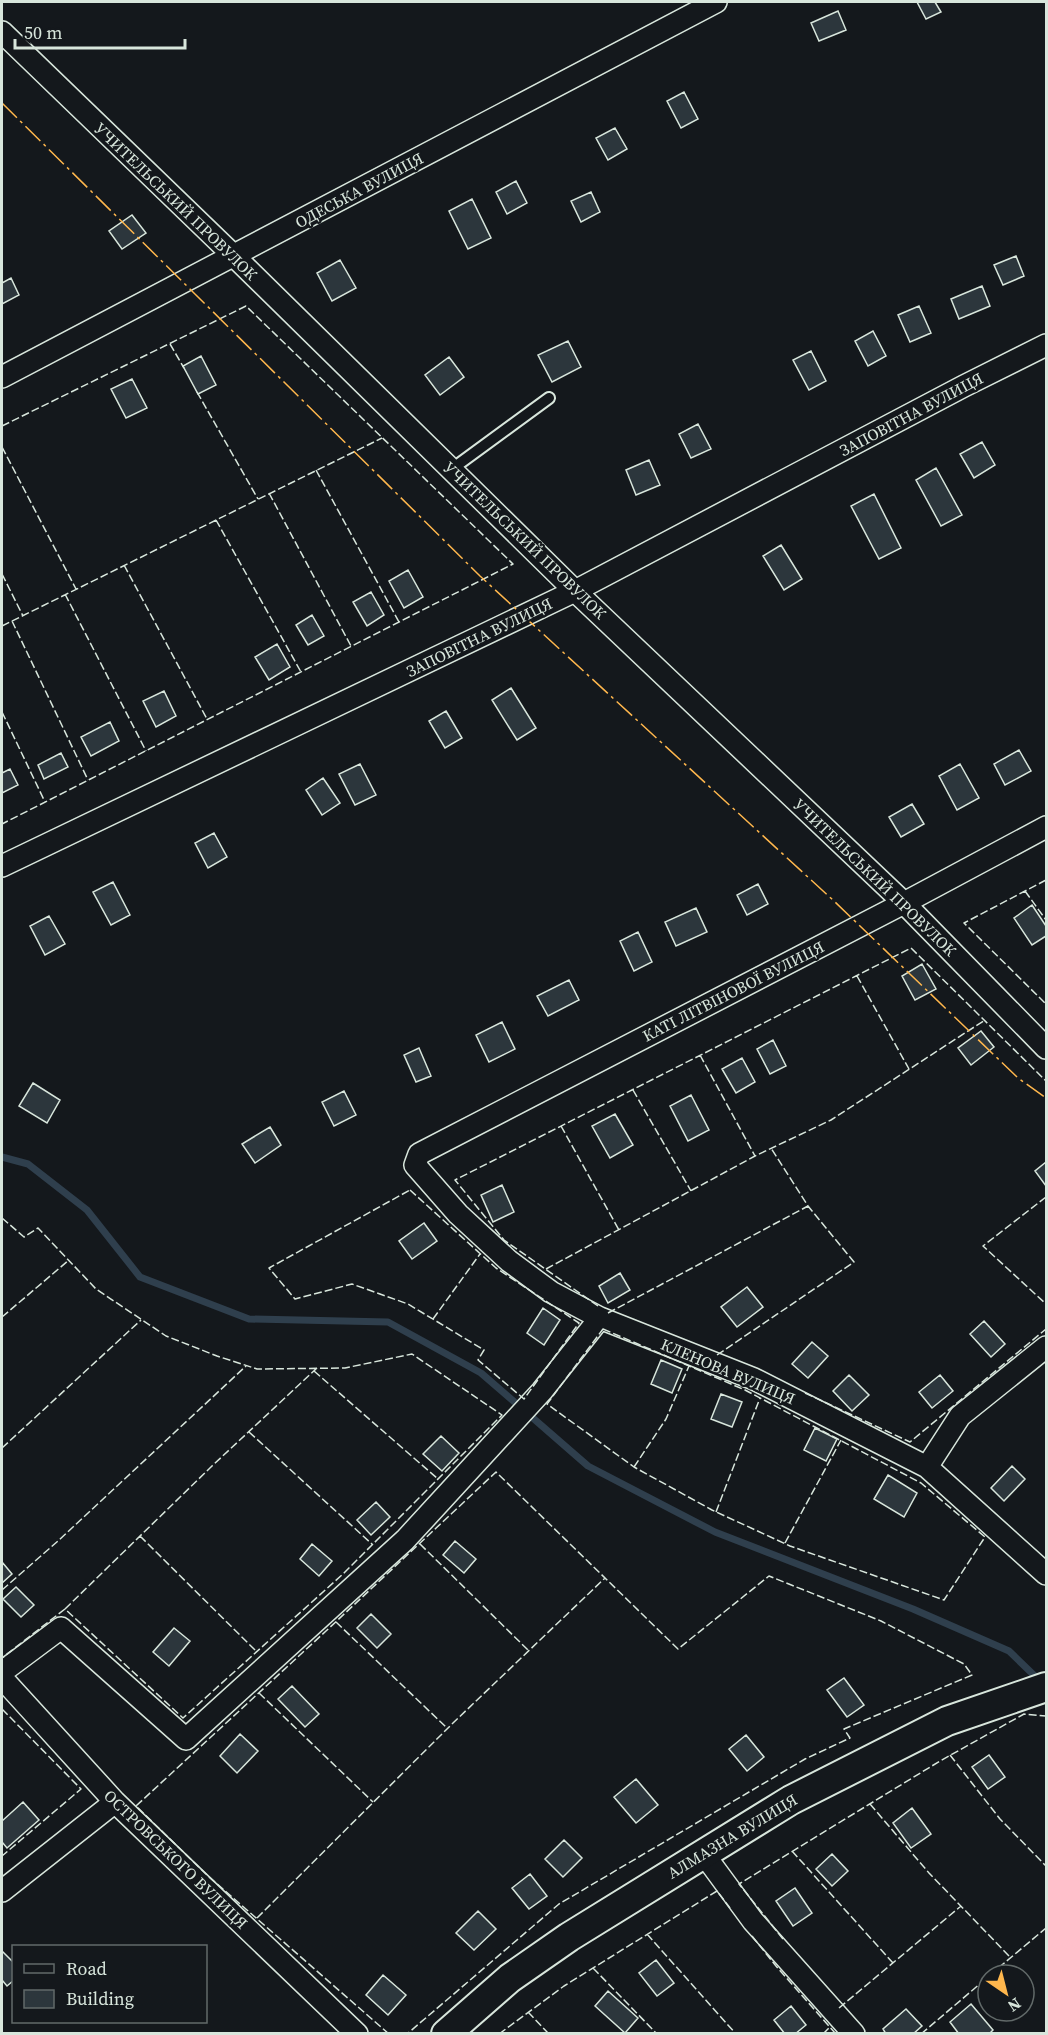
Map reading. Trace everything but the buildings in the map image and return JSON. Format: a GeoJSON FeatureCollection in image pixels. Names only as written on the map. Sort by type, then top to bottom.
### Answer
{"type":"FeatureCollection","features":[{"type":"Feature","properties":{"kind":"main road","name":"АЛМАЗНА ВУЛИЦЯ"},"geometry":{"type":"LineString","coordinates":[[446,2034],[510,1978],[569,1937],[791,1800],[947,1721],[1047,1687]]}},
{"type":"Feature","properties":{"kind":"street","name":"ОДЕСЬКА ВУЛИЦЯ"},"geometry":{"type":"LineString","coordinates":[[2,377],[716,2]]}},
{"type":"Feature","properties":{"kind":"street","name":"УЧИТЕЛЬСЬКИЙ ПРОВУЛОК"},"geometry":{"type":"LineString","coordinates":[[2,32],[575,591],[904,903],[1047,1048]]}},
{"type":"Feature","properties":{"kind":"street","name":"ЗАПОВІТНА ВУЛИЦЯ"},"geometry":{"type":"LineString","coordinates":[[2,866],[575,591],[1047,345]]}},
{"type":"Feature","properties":{"kind":"street","name":"КАТІ ЛІТВІНОВОЇ ВУЛИЦЯ"},"geometry":{"type":"LineString","coordinates":[[419,1154],[1047,827]]}},
{"type":"Feature","properties":{"kind":"street","name":"КЛЕНОВА ВУЛИЦЯ"},"geometry":{"type":"LineString","coordinates":[[419,1154],[415,1165],[458,1214],[509,1261],[551,1292],[600,1318],[754,1379],[927,1467],[1047,1574]]}},
{"type":"Feature","properties":{"kind":"street"},"geometry":{"type":"LineString","coordinates":[[2,1672],[61,1628],[186,1739],[405,1540],[542,1391],[600,1318]]}},
{"type":"Feature","properties":{"kind":"street"},"geometry":{"type":"LineString","coordinates":[[927,1467],[960,1416],[1047,1347]]}},
{"type":"Feature","properties":{"kind":"street","name":"ОСТРОВСЬКОГО ВУЛИЦЯ"},"geometry":{"type":"LineString","coordinates":[[2,1678],[115,1802],[357,2034]]}},
{"type":"Feature","properties":{"kind":"street"},"geometry":{"type":"LineString","coordinates":[[2,1891],[115,1802]]}},
{"type":"Feature","properties":{"kind":"street"},"geometry":{"type":"LineString","coordinates":[[703,1853],[753,1921],[854,2034]]}},
{"type":"Feature","properties":{"kind":"lane"},"geometry":{"type":"LineString","coordinates":[[452,469],[549,398]]}},
{"type":"Feature","properties":{"kind":"waterway"},"geometry":{"type":"LineString","coordinates":[[2,1157],[28,1164],[87,1210],[140,1277],[249,1319],[388,1322],[481,1373],[588,1466],[715,1532],[913,1609],[1009,1651],[1040,1681]]}},
{"type":"Feature","properties":{"kind":"fence"},"geometry":{"type":"LineString","coordinates":[[2,426],[246,306],[513,564],[2,824]]}},
{"type":"Feature","properties":{"kind":"fence"},"geometry":{"type":"LineString","coordinates":[[170,344],[184,368]]}},
{"type":"Feature","properties":{"kind":"fence"},"geometry":{"type":"LineString","coordinates":[[197,392],[258,499]]}},
{"type":"Feature","properties":{"kind":"fence"},"geometry":{"type":"LineString","coordinates":[[2,626],[382,438]]}},
{"type":"Feature","properties":{"kind":"fence"},"geometry":{"type":"LineString","coordinates":[[2,447],[76,589]]}},
{"type":"Feature","properties":{"kind":"fence"},"geometry":{"type":"LineString","coordinates":[[316,470],[399,622]]}},
{"type":"Feature","properties":{"kind":"fence"},"geometry":{"type":"LineString","coordinates":[[269,493],[351,646]]}},
{"type":"Feature","properties":{"kind":"fence"},"geometry":{"type":"LineString","coordinates":[[216,520],[301,672]]}},
{"type":"Feature","properties":{"kind":"fence"},"geometry":{"type":"LineString","coordinates":[[124,565],[207,719]]}},
{"type":"Feature","properties":{"kind":"fence"},"geometry":{"type":"LineString","coordinates":[[2,574],[23,616]]}},
{"type":"Feature","properties":{"kind":"fence"},"geometry":{"type":"LineString","coordinates":[[65,594],[146,751]]}},
{"type":"Feature","properties":{"kind":"fence"},"geometry":{"type":"LineString","coordinates":[[12,621],[88,780]]}},
{"type":"Feature","properties":{"kind":"fence"},"geometry":{"type":"LineString","coordinates":[[2,712],[45,802]]}},
{"type":"Feature","properties":{"kind":"fence"},"geometry":{"type":"LineString","coordinates":[[1046,880],[964,923],[1046,1004]]}},
{"type":"Feature","properties":{"kind":"fence"},"geometry":{"type":"LineString","coordinates":[[1025,891],[1046,920]]}},
{"type":"Feature","properties":{"kind":"fence"},"geometry":{"type":"LineString","coordinates":[[598,1306],[504,1240],[455,1180],[911,948],[1046,1081]]}},
{"type":"Feature","properties":{"kind":"fence"},"geometry":{"type":"LineString","coordinates":[[857,976],[909,1069]]}},
{"type":"Feature","properties":{"kind":"fence"},"geometry":{"type":"LineString","coordinates":[[546,1269],[755,1156],[831,1120],[985,1020]]}},
{"type":"Feature","properties":{"kind":"fence"},"geometry":{"type":"LineString","coordinates":[[700,1055],[755,1156]]}},
{"type":"Feature","properties":{"kind":"fence"},"geometry":{"type":"LineString","coordinates":[[633,1090],[691,1191]]}},
{"type":"Feature","properties":{"kind":"fence"},"geometry":{"type":"LineString","coordinates":[[561,1126],[619,1230]]}},
{"type":"Feature","properties":{"kind":"fence"},"geometry":{"type":"LineString","coordinates":[[717,1355],[854,1262],[808,1206],[771,1148]]}},
{"type":"Feature","properties":{"kind":"fence"},"geometry":{"type":"LineString","coordinates":[[410,1190],[496,1268],[579,1323],[524,1399],[478,1360],[484,1350],[408,1304],[352,1284],[295,1299],[269,1268],[410,1190]]}},
{"type":"Feature","properties":{"kind":"fence"},"geometry":{"type":"LineString","coordinates":[[1046,1197],[983,1246],[1046,1304]]}},
{"type":"Feature","properties":{"kind":"fence"},"geometry":{"type":"LineString","coordinates":[[608,1313],[808,1206]]}},
{"type":"Feature","properties":{"kind":"fence"},"geometry":{"type":"LineString","coordinates":[[2,1218],[24,1237],[38,1228],[96,1289],[166,1336],[257,1369],[345,1368],[412,1354],[502,1415],[343,1574],[183,1718],[65,1609],[2,1658]]}},
{"type":"Feature","properties":{"kind":"fence"},"geometry":{"type":"LineString","coordinates":[[433,1319],[480,1254]]}},
{"type":"Feature","properties":{"kind":"fence"},"geometry":{"type":"LineString","coordinates":[[2,1317],[69,1260]]}},
{"type":"Feature","properties":{"kind":"fence"},"geometry":{"type":"LineString","coordinates":[[2,1448],[141,1320]]}},
{"type":"Feature","properties":{"kind":"fence"},"geometry":{"type":"LineString","coordinates":[[603,1329],[745,1390],[921,1483],[985,1537],[944,1600],[790,1546],[712,1510],[634,1467],[547,1404],[603,1329]]}},
{"type":"Feature","properties":{"kind":"fence"},"geometry":{"type":"LineString","coordinates":[[805,1393],[910,1442],[1046,1329]]}},
{"type":"Feature","properties":{"kind":"fence"},"geometry":{"type":"LineString","coordinates":[[2,1590],[246,1366]]}},
{"type":"Feature","properties":{"kind":"fence"},"geometry":{"type":"LineString","coordinates":[[634,1467],[666,1419],[689,1366]]}},
{"type":"Feature","properties":{"kind":"fence"},"geometry":{"type":"LineString","coordinates":[[65,1609],[317,1368]]}},
{"type":"Feature","properties":{"kind":"fence"},"geometry":{"type":"LineString","coordinates":[[314,1371],[438,1479]]}},
{"type":"Feature","properties":{"kind":"fence"},"geometry":{"type":"LineString","coordinates":[[716,1512],[760,1398]]}},
{"type":"Feature","properties":{"kind":"fence"},"geometry":{"type":"LineString","coordinates":[[249,1432],[373,1545]]}},
{"type":"Feature","properties":{"kind":"fence"},"geometry":{"type":"LineString","coordinates":[[785,1543],[841,1440]]}},
{"type":"Feature","properties":{"kind":"fence"},"geometry":{"type":"LineString","coordinates":[[389,2034],[208,1876],[136,1806],[496,1472],[678,1649],[769,1576],[881,1621],[964,1664],[972,1675],[844,1729],[850,1738],[805,1759],[559,1904],[407,2034]]}},
{"type":"Feature","properties":{"kind":"fence"},"geometry":{"type":"LineString","coordinates":[[140,1536],[257,1652]]}},
{"type":"Feature","properties":{"kind":"fence"},"geometry":{"type":"LineString","coordinates":[[420,1544],[529,1651]]}},
{"type":"Feature","properties":{"kind":"fence"},"geometry":{"type":"LineString","coordinates":[[257,1918],[453,1723],[605,1578]]}},
{"type":"Feature","properties":{"kind":"fence"},"geometry":{"type":"LineString","coordinates":[[336,1622],[447,1728]]}},
{"type":"Feature","properties":{"kind":"fence"},"geometry":{"type":"LineString","coordinates":[[259,1693],[373,1802]]}},
{"type":"Feature","properties":{"kind":"fence"},"geometry":{"type":"LineString","coordinates":[[2,1709],[81,1789],[2,1856]]}},
{"type":"Feature","properties":{"kind":"fence"},"geometry":{"type":"LineString","coordinates":[[783,1939],[739,1884],[940,1761],[1024,1714],[1046,1716]]}},
{"type":"Feature","properties":{"kind":"fence"},"geometry":{"type":"LineString","coordinates":[[950,1755],[1000,1819],[1046,1866]]}},
{"type":"Feature","properties":{"kind":"fence"},"geometry":{"type":"LineString","coordinates":[[870,1804],[929,1873],[1011,1958]]}},
{"type":"Feature","properties":{"kind":"fence"},"geometry":{"type":"LineString","coordinates":[[792,1851],[893,1963]]}},
{"type":"Feature","properties":{"kind":"fence"},"geometry":{"type":"LineString","coordinates":[[499,2034],[564,1986],[717,1891],[730,1908]]}},
{"type":"Feature","properties":{"kind":"fence"},"geometry":{"type":"LineString","coordinates":[[839,2008],[961,1906]]}},
{"type":"Feature","properties":{"kind":"fence"},"geometry":{"type":"LineString","coordinates":[[1004,1963],[1046,1928]]}},
{"type":"Feature","properties":{"kind":"fence"},"geometry":{"type":"LineString","coordinates":[[647,1934],[736,2034]]}},
{"type":"Feature","properties":{"kind":"fence"},"geometry":{"type":"LineString","coordinates":[[752,1936],[836,2034]]}},
{"type":"Feature","properties":{"kind":"fence"},"geometry":{"type":"LineString","coordinates":[[593,1968],[657,2034]]}},
{"type":"Feature","properties":{"kind":"fence"},"geometry":{"type":"LineString","coordinates":[[921,2034],[976,1987]]}},
{"type":"Feature","properties":{"kind":"fence"},"geometry":{"type":"LineString","coordinates":[[528,2012],[549,2034]]}},
{"type":"Feature","properties":{"kind":"fence"},"geometry":{"type":"LineString","coordinates":[[823,2034],[830,2027]]}},
{"type":"Feature","properties":{"kind":"power"},"geometry":{"type":"LineString","coordinates":[[2,103],[480,576],[834,901],[1018,1078],[1046,1098]]}}]}
